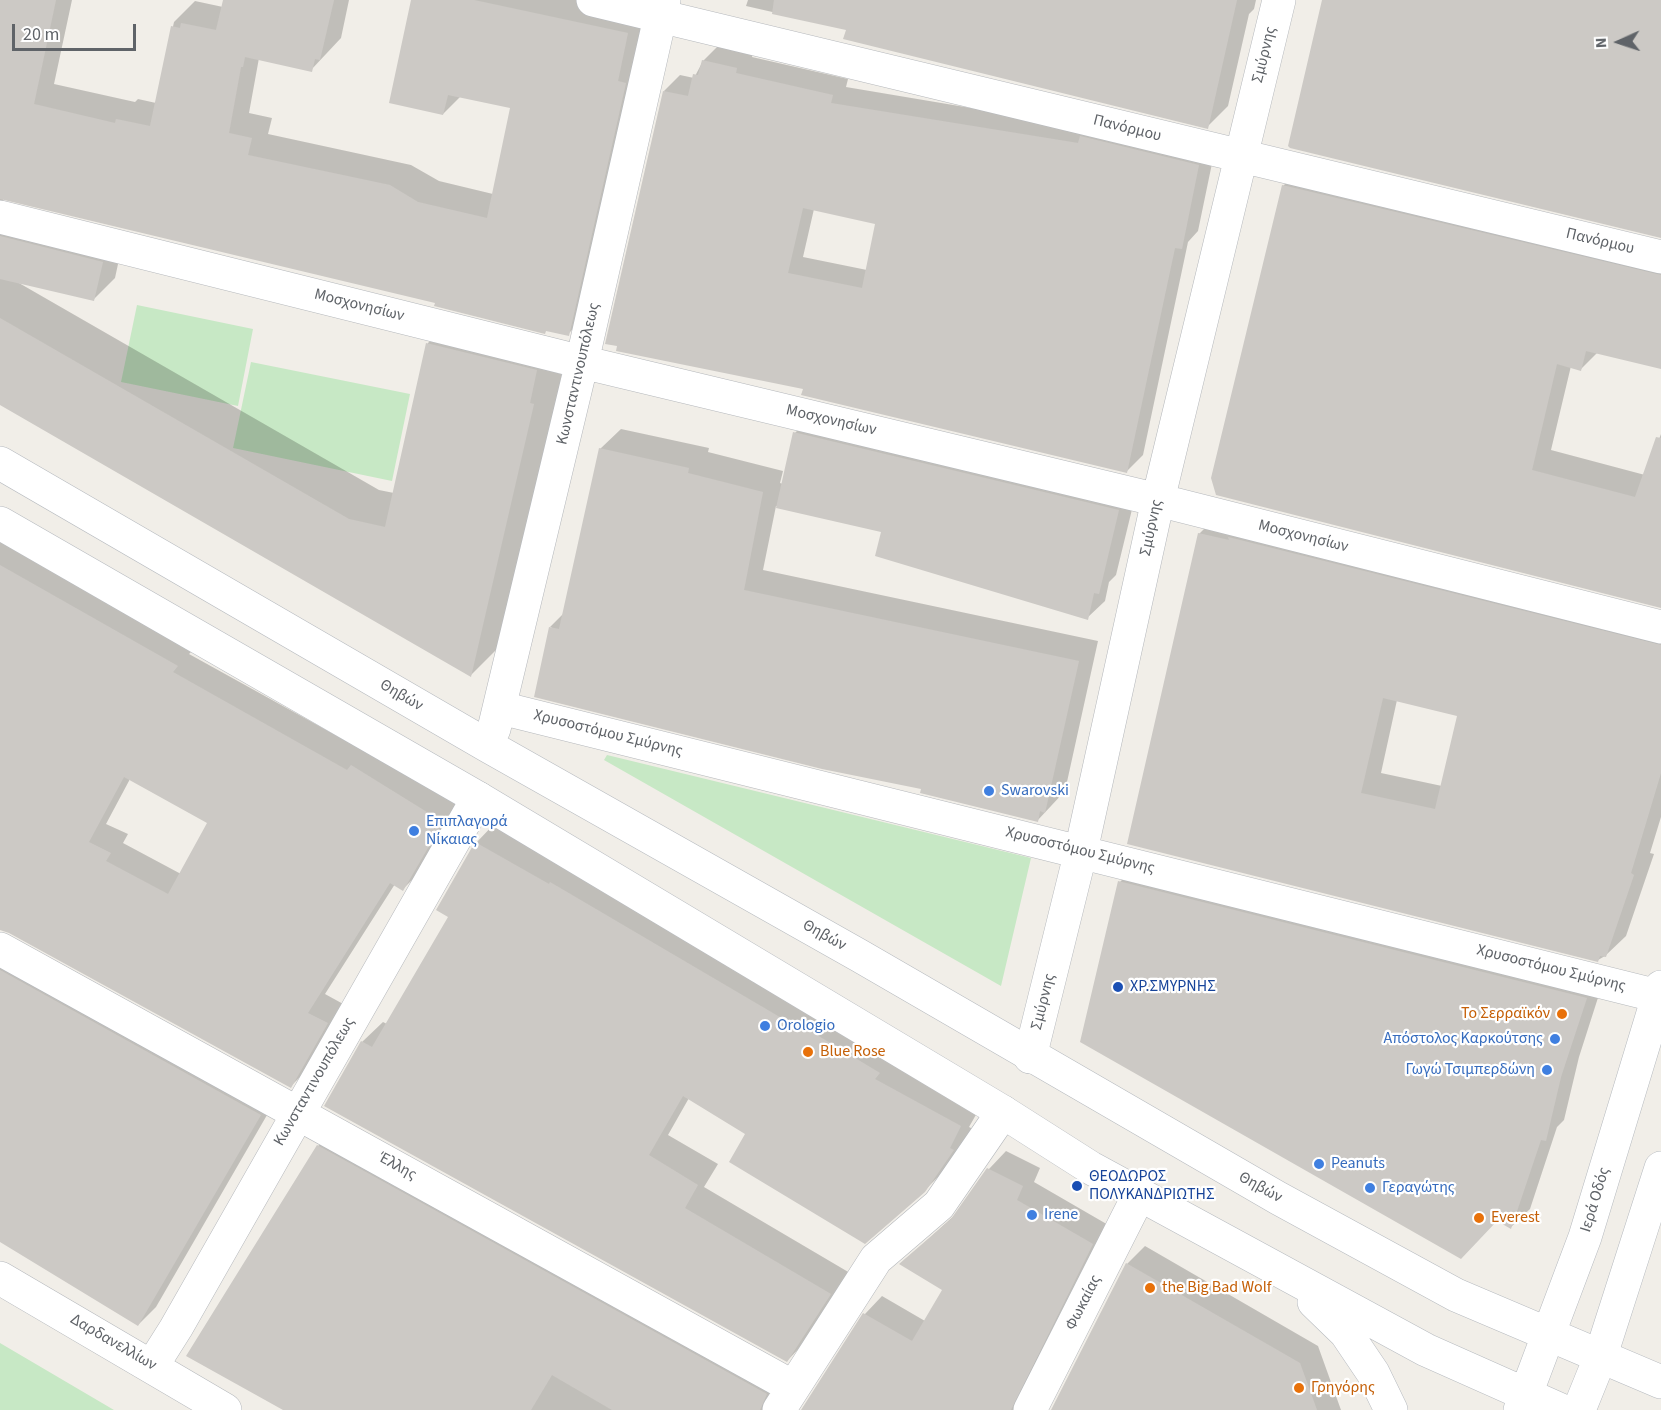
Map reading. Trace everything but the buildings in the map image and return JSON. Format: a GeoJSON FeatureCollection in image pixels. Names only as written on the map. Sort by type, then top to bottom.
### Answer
{"type":"FeatureCollection","features":[{"type":"Feature","properties":{"kind":"street","name":"Πανόρμου"},"geometry":{"type":"LineString","coordinates":[[593,0],[662,8],[1239,156],[1661,257]]}},
{"type":"Feature","properties":{"kind":"street","name":"Σμύρνης"},"geometry":{"type":"LineString","coordinates":[[1030,1057],[1081,851],[1158,500],[1278,0]]}},
{"type":"Feature","properties":{"kind":"street","name":"Κωνσταντινουπόλεως"},"geometry":{"type":"LineString","coordinates":[[488,746],[501,708],[662,8]]}},
{"type":"Feature","properties":{"kind":"street","name":"Μοσχονησίων"},"geometry":{"type":"LineString","coordinates":[[0,217],[582,362],[1158,500],[1661,627]]}},
{"type":"Feature","properties":{"kind":"street","name":"Θηβών"},"geometry":{"type":"LineString","coordinates":[[0,463],[488,746],[860,956],[1030,1057],[1278,1198],[1456,1295],[1661,1382]]}},
{"type":"Feature","properties":{"kind":"street"},"geometry":{"type":"LineString","coordinates":[[0,523],[478,798],[1003,1112],[1091,1168],[1523,1403],[1561,1410]]}},
{"type":"Feature","properties":{"kind":"street","name":"Χρυσοστόμου Σμύρνης"},"geometry":{"type":"LineString","coordinates":[[501,708],[1660,991]]}},
{"type":"Feature","properties":{"kind":"street","name":"Κωνσταντινουπόλεως"},"geometry":{"type":"LineString","coordinates":[[152,1366],[177,1328],[297,1112],[478,798]]}},
{"type":"Feature","properties":{"kind":"street","name":"Έλλης"},"geometry":{"type":"LineString","coordinates":[[0,949],[297,1112],[786,1399]]}},
{"type":"Feature","properties":{"kind":"street","name":"Ιερά Οδός"},"geometry":{"type":"LineString","coordinates":[[1523,1403],[1585,1238],[1660,991]]}},
{"type":"Feature","properties":{"kind":"street"},"geometry":{"type":"LineString","coordinates":[[786,1399],[876,1259],[939,1205],[1003,1112]]}},
{"type":"Feature","properties":{"kind":"street"},"geometry":{"type":"LineString","coordinates":[[1579,1410],[1600,1358],[1661,1168]]}},
{"type":"Feature","properties":{"kind":"street","name":"Φωκαίας"},"geometry":{"type":"LineString","coordinates":[[1030,1410],[1139,1195]]}},
{"type":"Feature","properties":{"kind":"street"},"geometry":{"type":"LineString","coordinates":[[1244,1253],[1307,1294],[1346,1333],[1373,1373],[1391,1410]]}},
{"type":"Feature","properties":{"kind":"street","name":"Δαρδανελλίων"},"geometry":{"type":"LineString","coordinates":[[0,1278],[225,1410]]}},
{"type":"Feature","properties":{"kind":"green space"},"geometry":{"type":"Polygon","coordinates":[[[137,305],[253,329],[238,406],[121,382],[137,305]]]}},
{"type":"Feature","properties":{"kind":"green space"},"geometry":{"type":"Polygon","coordinates":[[[251,362],[410,394],[392,481],[233,448],[251,362]]]}},
{"type":"Feature","properties":{"kind":"green space"},"geometry":{"type":"Polygon","coordinates":[[[607,755],[1031,858],[1001,986],[604,760],[607,755]]]}},
{"type":"Feature","properties":{"kind":"green space"},"geometry":{"type":"Polygon","coordinates":[[[0,1343],[114,1410],[0,1410],[0,1343]]]}},
{"type":"Feature","properties":{"kind":"place","name":"Swarovski"},"geometry":{"type":"Point","coordinates":[989,791]}},
{"type":"Feature","properties":{"kind":"place","name":"Επιπλαγορά Νίκαιας"},"geometry":{"type":"Point","coordinates":[414,831]}},
{"type":"Feature","properties":{"kind":"place","name":"ΧΡ.ΣΜΥΡΝΗΣ"},"geometry":{"type":"Point","coordinates":[1118,987]}},
{"type":"Feature","properties":{"kind":"place","name":"Το Σερραϊκόν"},"geometry":{"type":"Point","coordinates":[1562,1014]}},
{"type":"Feature","properties":{"kind":"place","name":"Orologio"},"geometry":{"type":"Point","coordinates":[765,1026]}},
{"type":"Feature","properties":{"kind":"place","name":"Απόστολος Καρκούτσης"},"geometry":{"type":"Point","coordinates":[1555,1039]}},
{"type":"Feature","properties":{"kind":"place","name":"Blue Rose"},"geometry":{"type":"Point","coordinates":[808,1052]}},
{"type":"Feature","properties":{"kind":"place","name":"Γωγώ Τσιμπερδώνη"},"geometry":{"type":"Point","coordinates":[1547,1070]}},
{"type":"Feature","properties":{"kind":"place","name":"Peanuts"},"geometry":{"type":"Point","coordinates":[1319,1164]}},
{"type":"Feature","properties":{"kind":"place","name":"ΘΕΟΔΩΡΟΣ ΠΟΛΥΚΑΝΔΡΙΩΤΗΣ"},"geometry":{"type":"Point","coordinates":[1077,1186]}},
{"type":"Feature","properties":{"kind":"place","name":"Γεραγώτης"},"geometry":{"type":"Point","coordinates":[1370,1188]}},
{"type":"Feature","properties":{"kind":"place","name":"Irene"},"geometry":{"type":"Point","coordinates":[1032,1215]}},
{"type":"Feature","properties":{"kind":"place","name":"Everest"},"geometry":{"type":"Point","coordinates":[1479,1218]}},
{"type":"Feature","properties":{"kind":"place","name":"the Big Bad Wolf"},"geometry":{"type":"Point","coordinates":[1150,1288]}},
{"type":"Feature","properties":{"kind":"place","name":"Γρηγόρης"},"geometry":{"type":"Point","coordinates":[1299,1388]}}]}
